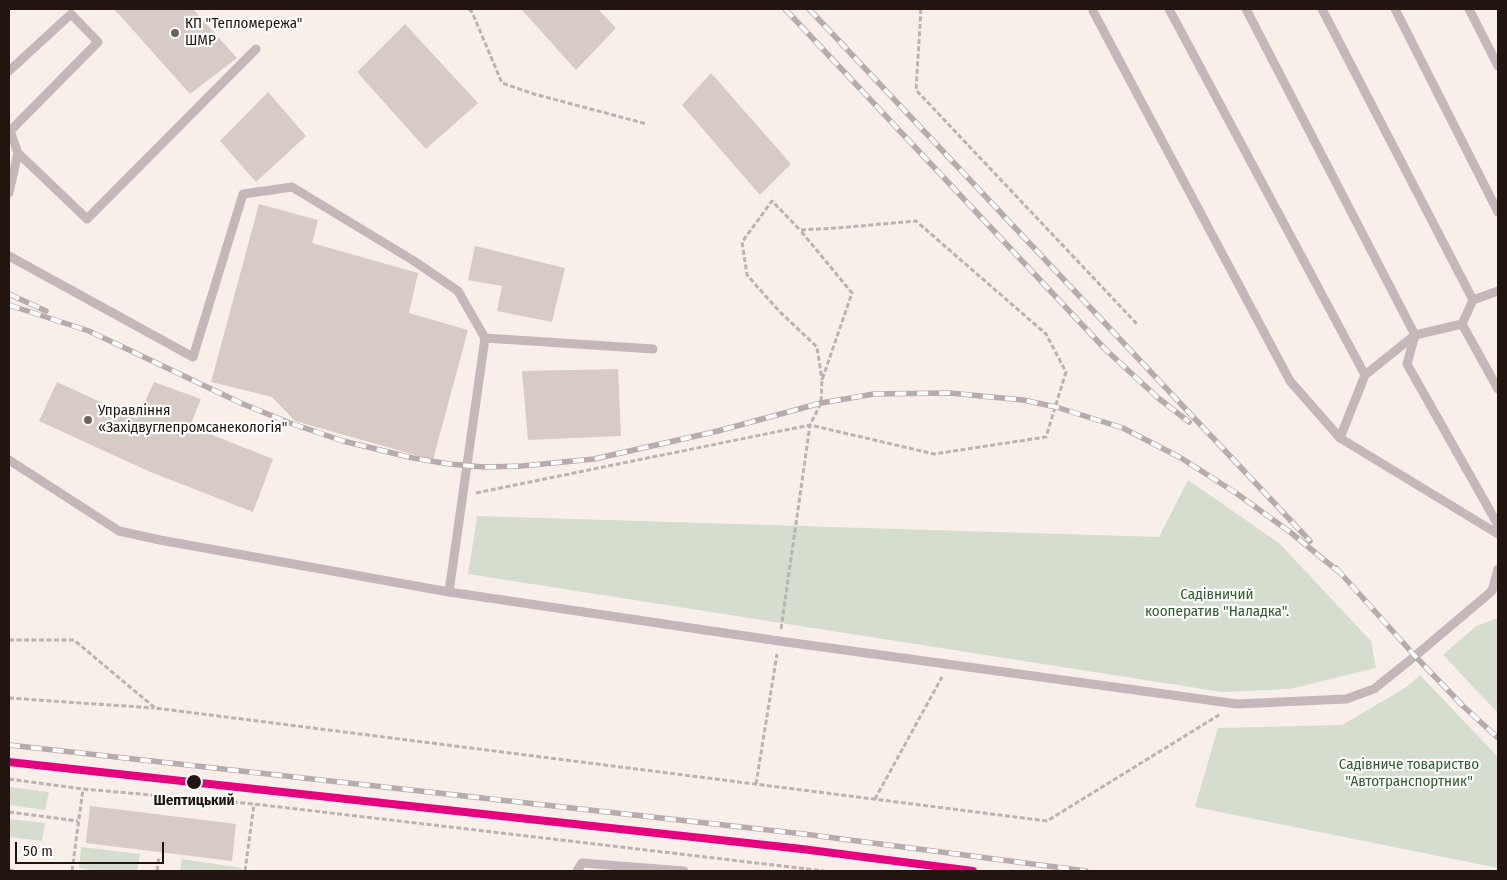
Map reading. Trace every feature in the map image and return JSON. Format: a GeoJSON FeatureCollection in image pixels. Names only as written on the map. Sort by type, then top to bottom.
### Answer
{"type":"FeatureCollection","features":[{"type":"Feature","properties":{"kind":"lane"},"geometry":{"type":"LineString","coordinates":[[1169,9],[1365,375]]}},
{"type":"Feature","properties":{"kind":"lane"},"geometry":{"type":"LineString","coordinates":[[1246,9],[1415,335],[1407,364],[1498,525]]}},
{"type":"Feature","properties":{"kind":"lane"},"geometry":{"type":"LineString","coordinates":[[1322,9],[1474,300]]}},
{"type":"Feature","properties":{"kind":"lane"},"geometry":{"type":"LineString","coordinates":[[1394,9],[1498,212]]}},
{"type":"Feature","properties":{"kind":"lane"},"geometry":{"type":"LineString","coordinates":[[1469,9],[1498,66]]}},
{"type":"Feature","properties":{"kind":"lane"},"geometry":{"type":"LineString","coordinates":[[1093,11],[1290,381],[1340,438],[1498,534]]}},
{"type":"Feature","properties":{"kind":"lane"},"geometry":{"type":"LineString","coordinates":[[9,71],[71,14],[98,42],[10,129],[18,153],[87,219],[256,49]]}},
{"type":"Feature","properties":{"kind":"lane"},"geometry":{"type":"LineString","coordinates":[[9,193],[18,153]]}},
{"type":"Feature","properties":{"kind":"lane"},"geometry":{"type":"LineString","coordinates":[[9,256],[193,357],[242,194],[292,187],[414,261],[458,291],[485,338],[449,592]]}},
{"type":"Feature","properties":{"kind":"lane"},"geometry":{"type":"LineString","coordinates":[[1462,324],[1474,300],[1498,292]]}},
{"type":"Feature","properties":{"kind":"lane"},"geometry":{"type":"LineString","coordinates":[[1340,438],[1365,375],[1415,335],[1462,324]]}},
{"type":"Feature","properties":{"kind":"lane"},"geometry":{"type":"LineString","coordinates":[[1462,324],[1498,389]]}},
{"type":"Feature","properties":{"kind":"lane"},"geometry":{"type":"LineString","coordinates":[[485,338],[654,349]]}},
{"type":"Feature","properties":{"kind":"lane"},"geometry":{"type":"LineString","coordinates":[[9,460],[119,531],[160,540],[449,592],[779,641],[1237,704],[1346,699],[1374,689],[1495,592],[1498,568]]}},
{"type":"Feature","properties":{"kind":"lane"},"geometry":{"type":"LineString","coordinates":[[577,871],[582,863],[684,871]]}},
{"type":"Feature","properties":{"kind":"path"},"geometry":{"type":"LineString","coordinates":[[469,9],[472,12],[502,83],[534,94],[647,124]]}},
{"type":"Feature","properties":{"kind":"path"},"geometry":{"type":"LineString","coordinates":[[921,9],[916,90],[1137,324]]}},
{"type":"Feature","properties":{"kind":"path"},"geometry":{"type":"LineString","coordinates":[[756,784],[810,425],[820,402],[822,380],[817,347],[779,311],[747,275],[742,242],[772,200],[800,230],[852,293],[822,380]]}},
{"type":"Feature","properties":{"kind":"path"},"geometry":{"type":"LineString","coordinates":[[464,496],[810,425],[934,454],[1046,436],[1066,372],[1046,334],[916,221],[800,230]]}},
{"type":"Feature","properties":{"kind":"path"},"geometry":{"type":"LineString","coordinates":[[9,640],[74,640],[155,708]]}},
{"type":"Feature","properties":{"kind":"path"},"geometry":{"type":"LineString","coordinates":[[875,799],[949,664]]}},
{"type":"Feature","properties":{"kind":"path"},"geometry":{"type":"LineString","coordinates":[[9,698],[155,708],[1047,821],[1237,704]]}},
{"type":"Feature","properties":{"kind":"path"},"geometry":{"type":"LineString","coordinates":[[9,779],[83,789],[254,804],[825,871]]}},
{"type":"Feature","properties":{"kind":"path"},"geometry":{"type":"LineString","coordinates":[[72,871],[83,789]]}},
{"type":"Feature","properties":{"kind":"path"},"geometry":{"type":"LineString","coordinates":[[244,871],[254,804]]}},
{"type":"Feature","properties":{"kind":"path"},"geometry":{"type":"LineString","coordinates":[[9,812],[78,821]]}},
{"type":"Feature","properties":{"kind":"path"},"geometry":{"type":"LineString","coordinates":[[157,871],[159,857]]}},
{"type":"Feature","properties":{"kind":"path"},"geometry":{"type":"LineString","coordinates":[[9,870],[17,871]]}},
{"type":"Feature","properties":{"kind":"green space","name":"Садівничий кооператив \"Наладка\"."},"geometry":{"type":"Polygon","coordinates":[[[1188,480],[1279,543],[1371,641],[1376,668],[1290,689],[1222,692],[468,574],[477,516],[1159,537],[1188,480]]]}},
{"type":"Feature","properties":{"kind":"green space"},"geometry":{"type":"Polygon","coordinates":[[[1498,618],[1498,713],[1443,655],[1476,626],[1498,618]]]}},
{"type":"Feature","properties":{"kind":"green space","name":"Садівниче товариство \"Автотранспортник\""},"geometry":{"type":"Polygon","coordinates":[[[1420,675],[1498,757],[1498,868],[1195,807],[1218,728],[1342,725],[1405,688],[1420,675]]]}},
{"type":"Feature","properties":{"kind":"green space"},"geometry":{"type":"Polygon","coordinates":[[[9,787],[49,792],[45,810],[9,805],[9,787]]]}},
{"type":"Feature","properties":{"kind":"green space"},"geometry":{"type":"Polygon","coordinates":[[[9,819],[45,823],[42,841],[9,837],[9,819]]]}},
{"type":"Feature","properties":{"kind":"green space"},"geometry":{"type":"Polygon","coordinates":[[[81,847],[140,854],[137,871],[96,871],[79,868],[81,847]]]}},
{"type":"Feature","properties":{"kind":"green space"},"geometry":{"type":"Polygon","coordinates":[[[182,859],[242,868],[242,871],[180,871],[182,859]]]}},
{"type":"Feature","properties":{"kind":"building","name":"КП \"Тепломережа\" ШМР"},"geometry":{"type":"Polygon","coordinates":[[[114,9],[193,9],[237,58],[190,94],[114,9]]]}},
{"type":"Feature","properties":{"kind":"building"},"geometry":{"type":"Polygon","coordinates":[[[521,9],[598,9],[616,28],[576,70],[521,9]]]}},
{"type":"Feature","properties":{"kind":"building"},"geometry":{"type":"Polygon","coordinates":[[[405,24],[478,103],[426,149],[357,72],[405,24]]]}},
{"type":"Feature","properties":{"kind":"building"},"geometry":{"type":"Polygon","coordinates":[[[711,73],[791,164],[760,195],[682,105],[711,73]]]}},
{"type":"Feature","properties":{"kind":"building"},"geometry":{"type":"Polygon","coordinates":[[[268,92],[306,136],[256,182],[220,141],[268,92]]]}},
{"type":"Feature","properties":{"kind":"building"},"geometry":{"type":"Polygon","coordinates":[[[259,204],[318,220],[312,243],[418,273],[409,313],[468,330],[433,460],[295,421],[272,397],[211,382],[259,204]]]}},
{"type":"Feature","properties":{"kind":"building"},"geometry":{"type":"Polygon","coordinates":[[[475,246],[565,268],[552,322],[497,311],[502,286],[468,280],[475,246]]]}},
{"type":"Feature","properties":{"kind":"building"},"geometry":{"type":"Polygon","coordinates":[[[618,369],[621,436],[528,440],[522,371],[618,369]]]}},
{"type":"Feature","properties":{"kind":"building"},"geometry":{"type":"Polygon","coordinates":[[[57,382],[137,419],[154,382],[201,399],[190,426],[273,459],[253,512],[148,471],[39,421],[57,382]]]}},
{"type":"Feature","properties":{"kind":"building"},"geometry":{"type":"Polygon","coordinates":[[[90,806],[236,824],[232,861],[86,843],[90,806]]]}},
{"type":"Feature","properties":{"kind":"railway"},"geometry":{"type":"LineString","coordinates":[[785,9],[1105,349],[1157,397],[1189,422]]}},
{"type":"Feature","properties":{"kind":"railway"},"geometry":{"type":"LineString","coordinates":[[809,9],[1310,541]]}},
{"type":"Feature","properties":{"kind":"railway"},"geometry":{"type":"LineString","coordinates":[[9,294],[46,311]]}},
{"type":"Feature","properties":{"kind":"railway"},"geometry":{"type":"LineString","coordinates":[[9,305],[89,331],[243,404],[290,423],[343,441],[413,458],[449,464],[484,467],[522,466],[594,459],[718,431],[821,403],[874,394],[950,393],[1023,400],[1056,407],[1123,428],[1181,458],[1236,493],[1290,532],[1339,572]]}},
{"type":"Feature","properties":{"kind":"railway"},"geometry":{"type":"LineString","coordinates":[[1336,568],[1415,656],[1463,706],[1498,738]]}},
{"type":"Feature","properties":{"kind":"railway"},"geometry":{"type":"LineString","coordinates":[[9,745],[804,834],[1086,871]]}},
{"type":"Feature","properties":{"kind":"transit line"},"geometry":{"type":"LineString","coordinates":[[9,762],[802,849],[973,871]]}},
{"type":"Feature","properties":{"kind":"place","name":"КП \"Тепломережа\" ШМР"},"geometry":{"type":"Point","coordinates":[175,33]}},
{"type":"Feature","properties":{"kind":"place","name":"Управління «Західвуглепромсанекологія\""},"geometry":{"type":"Point","coordinates":[88,420]}},
{"type":"Feature","properties":{"kind":"place","name":"Шептицький"},"geometry":{"type":"Point","coordinates":[194,782]}}]}
